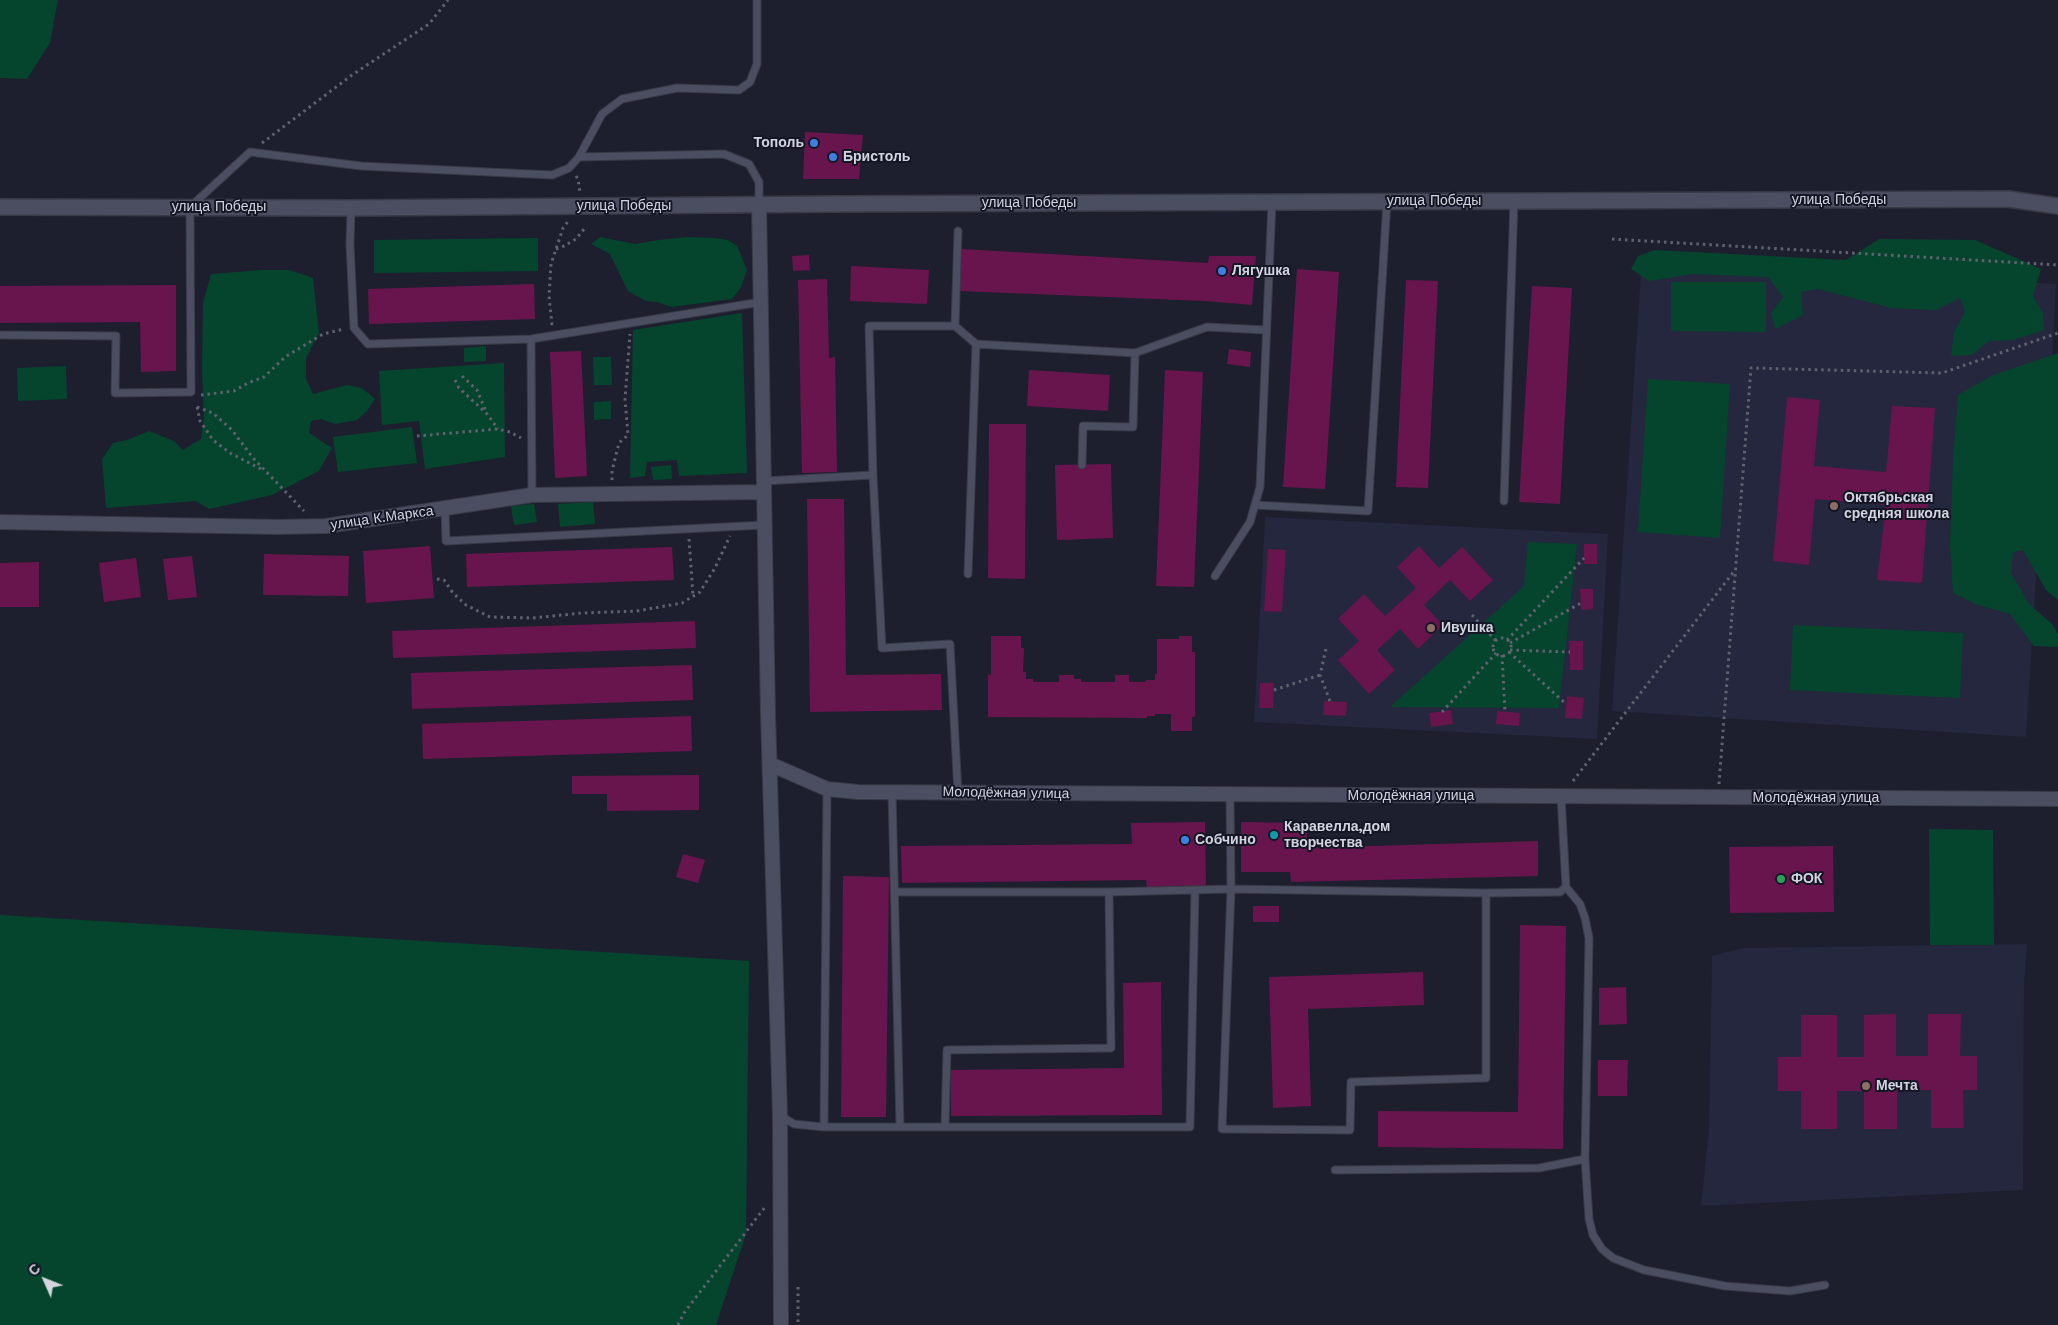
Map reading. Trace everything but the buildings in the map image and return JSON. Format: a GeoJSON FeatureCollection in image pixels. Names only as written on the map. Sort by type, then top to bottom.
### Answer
{"type":"FeatureCollection","features":[{"type":"Feature","properties":{"kind":"street","name":"улица Победы"},"geometry":{"type":"LineString","coordinates":[[0,207],[351,208],[759,204],[2008,199],[2058,206]]}},
{"type":"Feature","properties":{"kind":"street"},"geometry":{"type":"LineString","coordinates":[[759,204],[763,486],[780,1116],[781,1325]]}},
{"type":"Feature","properties":{"kind":"street","name":"улица К.Маркса"},"geometry":{"type":"LineString","coordinates":[[0,522],[278,527],[326,526],[532,495],[609,494],[763,486]]}},
{"type":"Feature","properties":{"kind":"street","name":"Молодёжная улица"},"geometry":{"type":"LineString","coordinates":[[770,764],[827,789],[858,792],[1230,796],[2058,799]]}},
{"type":"Feature","properties":{"kind":"lane"},"geometry":{"type":"LineString","coordinates":[[0,335],[116,336],[115,393],[191,392],[190,207],[250,152],[361,166],[552,175],[569,168],[579,157],[602,114],[622,98],[677,88],[739,90],[750,82],[758,64],[756,0]]}},
{"type":"Feature","properties":{"kind":"lane"},"geometry":{"type":"LineString","coordinates":[[579,157],[724,154],[749,164],[759,182],[759,204]]}},
{"type":"Feature","properties":{"kind":"lane"},"geometry":{"type":"LineString","coordinates":[[1255,505],[1368,511],[1387,201]]}},
{"type":"Feature","properties":{"kind":"lane"},"geometry":{"type":"LineString","coordinates":[[1504,502],[1514,201]]}},
{"type":"Feature","properties":{"kind":"lane"},"geometry":{"type":"LineString","coordinates":[[1215,576],[1250,522],[1260,487],[1272,202]]}},
{"type":"Feature","properties":{"kind":"lane"},"geometry":{"type":"LineString","coordinates":[[351,208],[350,245],[354,328],[368,344],[531,339],[761,302]]}},
{"type":"Feature","properties":{"kind":"lane"},"geometry":{"type":"LineString","coordinates":[[955,326],[958,231]]}},
{"type":"Feature","properties":{"kind":"lane"},"geometry":{"type":"LineString","coordinates":[[958,793],[950,644],[882,648],[873,475],[869,326],[955,326],[976,344],[1135,353],[1207,327],[1266,330]]}},
{"type":"Feature","properties":{"kind":"lane"},"geometry":{"type":"LineString","coordinates":[[531,339],[532,495]]}},
{"type":"Feature","properties":{"kind":"lane"},"geometry":{"type":"LineString","coordinates":[[968,574],[976,344]]}},
{"type":"Feature","properties":{"kind":"lane"},"geometry":{"type":"LineString","coordinates":[[1082,465],[1083,426],[1132,427],[1135,353]]}},
{"type":"Feature","properties":{"kind":"lane"},"geometry":{"type":"LineString","coordinates":[[763,486],[873,475]]}},
{"type":"Feature","properties":{"kind":"lane"},"geometry":{"type":"LineString","coordinates":[[445,509],[446,541],[764,524]]}},
{"type":"Feature","properties":{"kind":"lane"},"geometry":{"type":"LineString","coordinates":[[824,1127],[827,789]]}},
{"type":"Feature","properties":{"kind":"lane"},"geometry":{"type":"LineString","coordinates":[[892,792],[900,1127]]}},
{"type":"Feature","properties":{"kind":"lane"},"geometry":{"type":"LineString","coordinates":[[1230,796],[1231,889],[1222,1129],[1350,1130],[1351,1082],[1486,1078],[1486,893]]}},
{"type":"Feature","properties":{"kind":"lane"},"geometry":{"type":"LineString","coordinates":[[1561,796],[1566,887],[1580,904],[1589,938],[1585,1159],[1589,1219],[1593,1234],[1602,1249],[1614,1258],[1644,1270],[1726,1286],[1790,1291],[1825,1285]]}},
{"type":"Feature","properties":{"kind":"lane"},"geometry":{"type":"LineString","coordinates":[[895,892],[1109,892],[1231,889],[1486,893],[1560,892],[1566,887]]}},
{"type":"Feature","properties":{"kind":"lane"},"geometry":{"type":"LineString","coordinates":[[780,1116],[794,1124],[824,1127],[1190,1127],[1195,890]]}},
{"type":"Feature","properties":{"kind":"lane"},"geometry":{"type":"LineString","coordinates":[[945,1127],[946,1050],[1111,1048],[1109,892]]}},
{"type":"Feature","properties":{"kind":"lane"},"geometry":{"type":"LineString","coordinates":[[1335,1170],[1539,1168],[1585,1159]]}},
{"type":"Feature","properties":{"kind":"path"},"geometry":{"type":"LineString","coordinates":[[250,152],[352,74],[428,24],[448,0]]}},
{"type":"Feature","properties":{"kind":"path"},"geometry":{"type":"LineString","coordinates":[[552,335],[551,264],[563,228],[576,206],[580,192],[578,179],[569,168]]}},
{"type":"Feature","properties":{"kind":"path"},"geometry":{"type":"LineString","coordinates":[[556,249],[576,239],[585,228]]}},
{"type":"Feature","properties":{"kind":"path"},"geometry":{"type":"LineString","coordinates":[[1612,239],[2058,265]]}},
{"type":"Feature","properties":{"kind":"path"},"geometry":{"type":"LineString","coordinates":[[609,494],[612,485],[612,470],[620,443],[628,435],[625,399],[631,337],[629,324]]}},
{"type":"Feature","properties":{"kind":"path"},"geometry":{"type":"LineString","coordinates":[[191,392],[199,395],[234,391],[264,377],[285,357],[323,334],[354,328]]}},
{"type":"Feature","properties":{"kind":"path"},"geometry":{"type":"LineString","coordinates":[[1718,797],[1752,368],[1942,373],[2058,332]]}},
{"type":"Feature","properties":{"kind":"path"},"geometry":{"type":"LineString","coordinates":[[462,376],[477,390],[487,414]]}},
{"type":"Feature","properties":{"kind":"path"},"geometry":{"type":"LineString","coordinates":[[455,380],[459,388],[487,414],[498,429]]}},
{"type":"Feature","properties":{"kind":"path"},"geometry":{"type":"LineString","coordinates":[[191,392],[200,421],[213,440],[230,454],[264,470]]}},
{"type":"Feature","properties":{"kind":"path"},"geometry":{"type":"LineString","coordinates":[[197,407],[213,413],[232,430],[264,470],[302,510],[326,526]]}},
{"type":"Feature","properties":{"kind":"path"},"geometry":{"type":"LineString","coordinates":[[416,436],[498,429],[510,432],[532,444]]}},
{"type":"Feature","properties":{"kind":"path"},"geometry":{"type":"LineString","coordinates":[[437,579],[444,580],[453,593],[466,605],[490,617],[534,618],[582,613],[636,611],[682,603],[700,592],[716,568],[734,526]]}},
{"type":"Feature","properties":{"kind":"path"},"geometry":{"type":"LineString","coordinates":[[688,528],[693,596]]}},
{"type":"Feature","properties":{"kind":"path"},"geometry":{"type":"LineString","coordinates":[[1566,704],[1509,651],[1508,642],[1584,558]]}},
{"type":"Feature","properties":{"kind":"path"},"geometry":{"type":"LineString","coordinates":[[1561,796],[1736,570]]}},
{"type":"Feature","properties":{"kind":"path"},"geometry":{"type":"LineString","coordinates":[[1508,642],[1581,603]]}},
{"type":"Feature","properties":{"kind":"path"},"geometry":{"type":"LineString","coordinates":[[1472,615],[1496,640]]}},
{"type":"Feature","properties":{"kind":"path"},"geometry":{"type":"LineString","coordinates":[[1496,654],[1493,647],[1496,640],[1501,638],[1508,642]]}},
{"type":"Feature","properties":{"kind":"path"},"geometry":{"type":"LineString","coordinates":[[1326,649],[1320,675],[1330,701]]}},
{"type":"Feature","properties":{"kind":"path"},"geometry":{"type":"LineString","coordinates":[[1496,654],[1502,655],[1509,651],[1570,652]]}},
{"type":"Feature","properties":{"kind":"path"},"geometry":{"type":"LineString","coordinates":[[1442,712],[1496,654]]}},
{"type":"Feature","properties":{"kind":"path"},"geometry":{"type":"LineString","coordinates":[[1502,655],[1505,712]]}},
{"type":"Feature","properties":{"kind":"path"},"geometry":{"type":"LineString","coordinates":[[1274,690],[1320,675]]}},
{"type":"Feature","properties":{"kind":"path"},"geometry":{"type":"LineString","coordinates":[[678,1325],[684,1313],[779,1188]]}},
{"type":"Feature","properties":{"kind":"shaded area","name":"Октябрьская средняя школа"},"geometry":{"type":"Polygon","coordinates":[[[1642,257],[2056,284],[2048,449],[2037,563],[2026,737],[1612,711],[1642,257]]]}},
{"type":"Feature","properties":{"kind":"shaded area","name":"Ивушка"},"geometry":{"type":"Polygon","coordinates":[[[1265,517],[1608,534],[1597,739],[1254,722],[1265,517]]]}},
{"type":"Feature","properties":{"kind":"shaded area","name":"Мечта"},"geometry":{"type":"Polygon","coordinates":[[[2027,944],[2024,987],[2023,1190],[1701,1206],[1709,1129],[1712,956],[1743,948],[2027,944]]]}},
{"type":"Feature","properties":{"kind":"green space"},"geometry":{"type":"Polygon","coordinates":[[[0,0],[58,0],[50,43],[27,79],[0,78],[0,0]]]}},
{"type":"Feature","properties":{"kind":"green space"},"geometry":{"type":"Polygon","coordinates":[[[600,237],[635,244],[687,237],[728,240],[737,246],[747,270],[741,287],[732,299],[671,307],[657,302],[646,301],[628,291],[610,254],[591,244],[600,237]]]}},
{"type":"Feature","properties":{"kind":"green space"},"geometry":{"type":"Polygon","coordinates":[[[538,238],[538,271],[374,273],[374,240],[538,238]]]}},
{"type":"Feature","properties":{"kind":"green space"},"geometry":{"type":"Polygon","coordinates":[[[1879,239],[1975,240],[2041,269],[2033,296],[2043,313],[2044,330],[2013,340],[1989,341],[1972,355],[1951,356],[1954,332],[1965,312],[1960,298],[1936,310],[1891,308],[1818,289],[1801,292],[1803,315],[1775,329],[1771,313],[1783,297],[1768,277],[1693,274],[1649,281],[1631,269],[1638,256],[1655,250],[1846,260],[1879,239]]]}},
{"type":"Feature","properties":{"kind":"green space"},"geometry":{"type":"Polygon","coordinates":[[[289,270],[313,278],[319,333],[306,358],[306,378],[313,394],[347,385],[362,388],[375,399],[367,411],[357,420],[335,424],[321,419],[311,421],[309,433],[332,448],[319,471],[272,495],[209,509],[196,501],[106,508],[102,459],[113,443],[127,440],[149,431],[174,441],[183,450],[201,439],[204,418],[202,370],[203,303],[211,274],[289,270]]]}},
{"type":"Feature","properties":{"kind":"green space"},"geometry":{"type":"Polygon","coordinates":[[[1671,282],[1766,282],[1766,332],[1671,331],[1671,282]]]}},
{"type":"Feature","properties":{"kind":"green space"},"geometry":{"type":"Polygon","coordinates":[[[742,313],[747,473],[679,476],[677,460],[647,462],[645,476],[630,478],[633,330],[742,313]]]}},
{"type":"Feature","properties":{"kind":"green space"},"geometry":{"type":"Polygon","coordinates":[[[486,346],[486,361],[464,362],[464,348],[486,346]]]}},
{"type":"Feature","properties":{"kind":"green space"},"geometry":{"type":"Polygon","coordinates":[[[2058,353],[2058,600],[2046,590],[2023,550],[2013,552],[2011,573],[2029,604],[2052,624],[2058,634],[2058,647],[2034,646],[2010,614],[1978,605],[1953,593],[1950,544],[1953,460],[1958,395],[1993,375],[2058,353]]]}},
{"type":"Feature","properties":{"kind":"green space"},"geometry":{"type":"Polygon","coordinates":[[[593,357],[611,357],[612,385],[594,385],[593,357]]]}},
{"type":"Feature","properties":{"kind":"green space"},"geometry":{"type":"Polygon","coordinates":[[[504,363],[505,457],[425,469],[419,421],[382,425],[379,371],[504,363]]]}},
{"type":"Feature","properties":{"kind":"green space"},"geometry":{"type":"Polygon","coordinates":[[[66,366],[67,399],[18,401],[17,368],[66,366]]]}},
{"type":"Feature","properties":{"kind":"green space"},"geometry":{"type":"Polygon","coordinates":[[[1648,379],[1730,384],[1720,538],[1638,532],[1648,379]]]}},
{"type":"Feature","properties":{"kind":"green space"},"geometry":{"type":"Polygon","coordinates":[[[611,401],[611,419],[594,420],[594,402],[611,401]]]}},
{"type":"Feature","properties":{"kind":"green space"},"geometry":{"type":"Polygon","coordinates":[[[412,427],[417,463],[338,472],[333,437],[412,427]]]}},
{"type":"Feature","properties":{"kind":"green space"},"geometry":{"type":"Polygon","coordinates":[[[671,465],[672,479],[653,480],[651,467],[671,465]]]}},
{"type":"Feature","properties":{"kind":"green space"},"geometry":{"type":"Polygon","coordinates":[[[593,502],[595,524],[560,527],[558,504],[593,502]]]}},
{"type":"Feature","properties":{"kind":"green space"},"geometry":{"type":"Polygon","coordinates":[[[534,504],[537,522],[514,525],[511,506],[534,504]]]}},
{"type":"Feature","properties":{"kind":"green space"},"geometry":{"type":"Polygon","coordinates":[[[1528,542],[1577,544],[1559,708],[1390,707],[1524,586],[1528,542]]]}},
{"type":"Feature","properties":{"kind":"green space"},"geometry":{"type":"Polygon","coordinates":[[[1793,625],[1963,633],[1960,698],[1790,690],[1793,625]]]}},
{"type":"Feature","properties":{"kind":"green space"},"geometry":{"type":"Polygon","coordinates":[[[1929,829],[1993,830],[1994,945],[1930,945],[1929,829]]]}},
{"type":"Feature","properties":{"kind":"green space"},"geometry":{"type":"Polygon","coordinates":[[[0,915],[749,961],[746,1234],[716,1325],[0,1325],[0,915]]]}},
{"type":"Feature","properties":{"kind":"place","name":"Тополь"},"geometry":{"type":"Point","coordinates":[814,143]}},
{"type":"Feature","properties":{"kind":"place","name":"Бристоль"},"geometry":{"type":"Point","coordinates":[833,157]}},
{"type":"Feature","properties":{"kind":"place","name":"Лягушка"},"geometry":{"type":"Point","coordinates":[1222,271]}},
{"type":"Feature","properties":{"kind":"place","name":"Октябрьская средняя школа"},"geometry":{"type":"Point","coordinates":[1834,506]}},
{"type":"Feature","properties":{"kind":"place","name":"Ивушка"},"geometry":{"type":"Point","coordinates":[1431,628]}},
{"type":"Feature","properties":{"kind":"place","name":"Каравелла,дом творчества"},"geometry":{"type":"Point","coordinates":[1274,835]}},
{"type":"Feature","properties":{"kind":"place","name":"Собчино"},"geometry":{"type":"Point","coordinates":[1185,840]}},
{"type":"Feature","properties":{"kind":"place","name":"ФОК"},"geometry":{"type":"Point","coordinates":[1781,879]}},
{"type":"Feature","properties":{"kind":"place","name":"Мечта"},"geometry":{"type":"Point","coordinates":[1866,1086]}}]}
